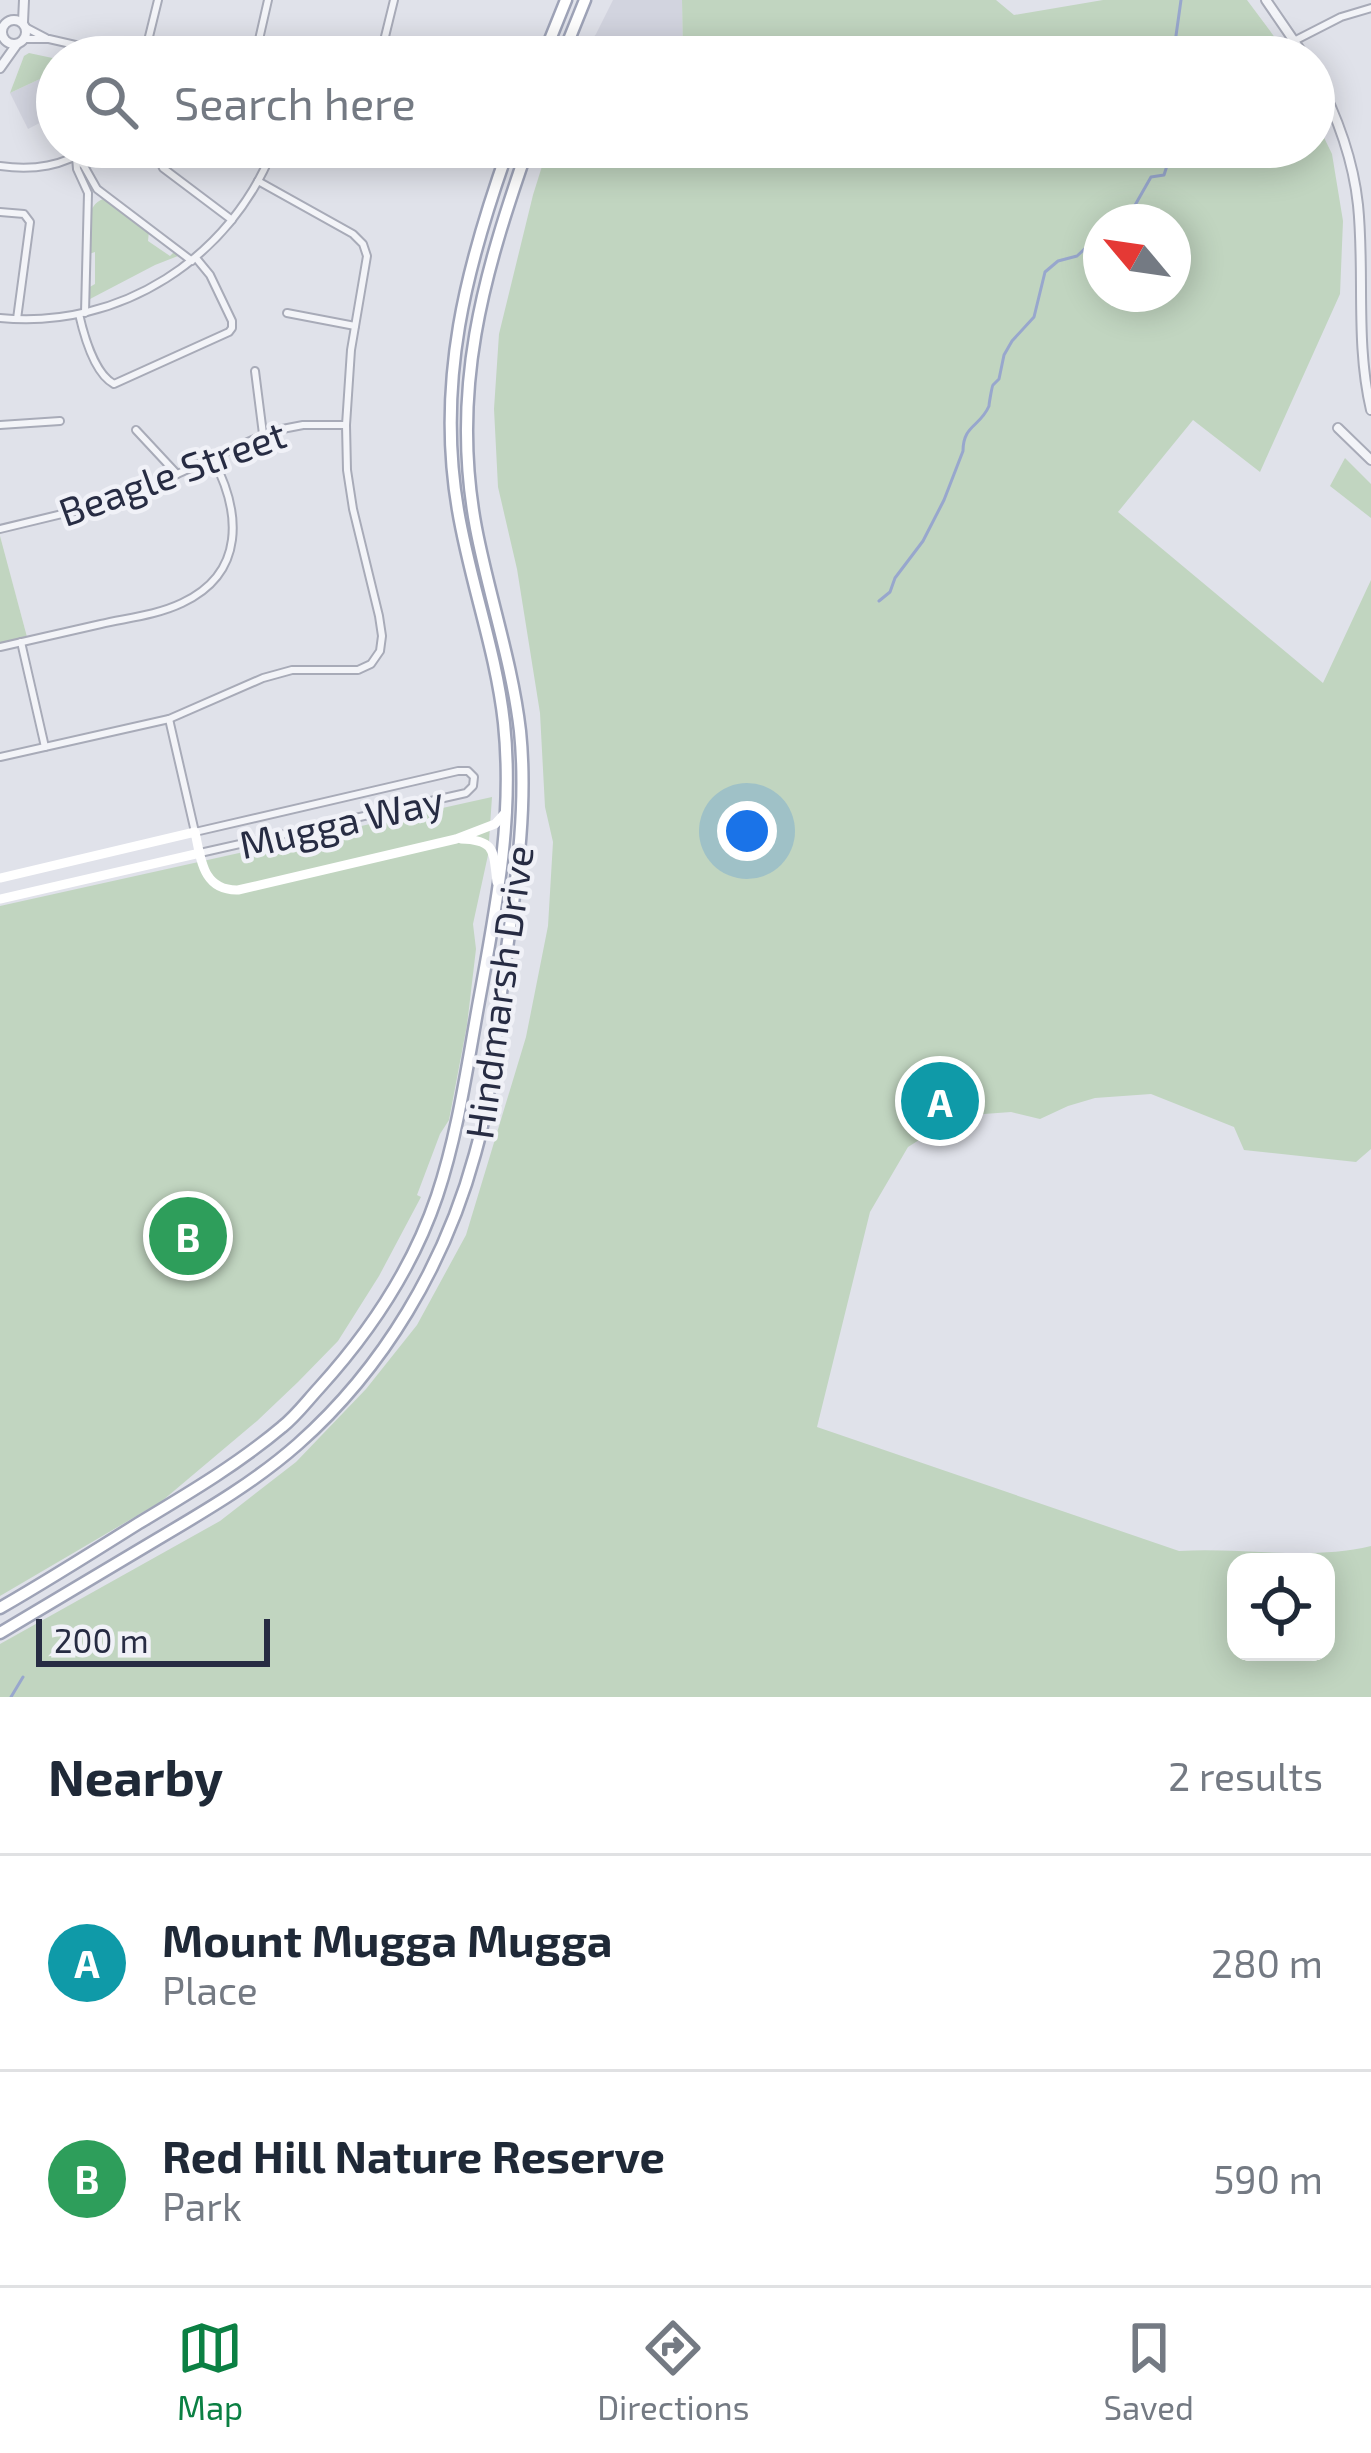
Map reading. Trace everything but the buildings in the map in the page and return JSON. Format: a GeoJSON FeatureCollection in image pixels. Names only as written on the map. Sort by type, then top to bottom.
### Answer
{"type":"FeatureCollection","features":[{"type":"Feature","properties":{"kind":"main road"},"geometry":{"type":"LineString","coordinates":[[551,36],[566,0]]}},
{"type":"Feature","properties":{"kind":"main road"},"geometry":{"type":"LineString","coordinates":[[570,36],[585,0]]}},
{"type":"Feature","properties":{"kind":"main road","name":"Hindmarsh Drive"},"geometry":{"type":"LineString","coordinates":[[0,1608],[227,1469],[286,1424],[372,1322],[399,1279],[436,1198],[455,1134],[508,810],[501,698],[458,508],[451,429],[453,358],[461,304],[502,168]]}},
{"type":"Feature","properties":{"kind":"main road","name":"Hindmarsh Drive"},"geometry":{"type":"LineString","coordinates":[[0,1633],[228,1497],[308,1435],[394,1333],[438,1255],[461,1196],[476,1153],[489,1085],[523,794],[515,699],[471,494],[469,381],[482,290],[521,168]]}},
{"type":"Feature","properties":{"kind":"main road"},"geometry":{"type":"LineString","coordinates":[[195,832],[211,882],[231,891],[456,839],[495,824],[508,810]]}},
{"type":"Feature","properties":{"kind":"main road","name":"Mugga Way"},"geometry":{"type":"LineString","coordinates":[[0,878],[195,832]]}},
{"type":"Feature","properties":{"kind":"main road"},"geometry":{"type":"LineString","coordinates":[[456,839],[489,844],[498,893]]}},
{"type":"Feature","properties":{"kind":"main road","name":"Mugga Way"},"geometry":{"type":"LineString","coordinates":[[0,899],[200,853]]}},
{"type":"Feature","properties":{"kind":"street"},"geometry":{"type":"LineString","coordinates":[[23,0],[21,41],[0,67],[6,21],[23,0]]}},
{"type":"Feature","properties":{"kind":"street"},"geometry":{"type":"LineString","coordinates":[[149,36],[158,0]]}},
{"type":"Feature","properties":{"kind":"street"},"geometry":{"type":"LineString","coordinates":[[260,36],[268,0]]}},
{"type":"Feature","properties":{"kind":"street"},"geometry":{"type":"LineString","coordinates":[[385,36],[394,0]]}},
{"type":"Feature","properties":{"kind":"street"},"geometry":{"type":"LineString","coordinates":[[1266,0],[1293,36]]}},
{"type":"Feature","properties":{"kind":"street"},"geometry":{"type":"LineString","coordinates":[[1304,36],[1371,8]]}},
{"type":"Feature","properties":{"kind":"street"},"geometry":{"type":"LineString","coordinates":[[6,21],[44,36]]}},
{"type":"Feature","properties":{"kind":"street"},"geometry":{"type":"LineString","coordinates":[[2,35],[10,43],[36,40]]}},
{"type":"Feature","properties":{"kind":"street"},"geometry":{"type":"LineString","coordinates":[[1335,117],[1354,178],[1361,341],[1371,410]]}},
{"type":"Feature","properties":{"kind":"street"},"geometry":{"type":"LineString","coordinates":[[0,166],[36,168]]}},
{"type":"Feature","properties":{"kind":"street"},"geometry":{"type":"LineString","coordinates":[[79,168],[88,197],[83,333],[106,380],[114,384],[229,332],[232,321],[210,275],[97,189],[85,168]]}},
{"type":"Feature","properties":{"kind":"street"},"geometry":{"type":"LineString","coordinates":[[163,168],[232,220]]}},
{"type":"Feature","properties":{"kind":"street"},"geometry":{"type":"LineString","coordinates":[[0,318],[82,314],[142,293],[194,260],[232,220],[264,168]]}},
{"type":"Feature","properties":{"kind":"street"},"geometry":{"type":"LineString","coordinates":[[0,758],[170,718],[275,674],[358,670],[376,659],[382,636],[353,509],[346,425],[355,326],[368,263],[361,242],[351,232],[258,182]]}},
{"type":"Feature","properties":{"kind":"street"},"geometry":{"type":"LineString","coordinates":[[0,212],[24,214],[31,222],[17,320]]}},
{"type":"Feature","properties":{"kind":"street"},"geometry":{"type":"LineString","coordinates":[[286,313],[355,326]]}},
{"type":"Feature","properties":{"kind":"street"},"geometry":{"type":"LineString","coordinates":[[255,371],[263,434]]}},
{"type":"Feature","properties":{"kind":"street"},"geometry":{"type":"LineString","coordinates":[[0,424],[60,421]]}},
{"type":"Feature","properties":{"kind":"street","name":"Beagle Street"},"geometry":{"type":"LineString","coordinates":[[0,529],[120,500],[263,434],[294,426],[346,425]]}},
{"type":"Feature","properties":{"kind":"street"},"geometry":{"type":"LineString","coordinates":[[1339,428],[1371,460]]}},
{"type":"Feature","properties":{"kind":"street"},"geometry":{"type":"LineString","coordinates":[[136,430],[177,474]]}},
{"type":"Feature","properties":{"kind":"street"},"geometry":{"type":"LineString","coordinates":[[0,647],[155,612],[185,602],[207,585],[225,560],[234,523],[230,498],[212,458]]}},
{"type":"Feature","properties":{"kind":"street"},"geometry":{"type":"LineString","coordinates":[[21,642],[45,747]]}},
{"type":"Feature","properties":{"kind":"street"},"geometry":{"type":"LineString","coordinates":[[170,718],[195,832]]}},
{"type":"Feature","properties":{"kind":"street","name":"Mugga Way"},"geometry":{"type":"LineString","coordinates":[[195,832],[462,770],[474,777],[466,793],[200,853]]}},
{"type":"Feature","properties":{"kind":"shaded area"},"geometry":{"type":"Polygon","coordinates":[[[613,0],[682,0],[683,36],[596,34],[613,0]]]}},
{"type":"Feature","properties":{"kind":"shaded area"},"geometry":{"type":"Polygon","coordinates":[[[36,81],[36,125],[28,129],[10,93],[36,81]]]}},
{"type":"Feature","properties":{"kind":"green space"},"geometry":{"type":"Polygon","coordinates":[[[682,0],[996,0],[1014,15],[1103,0],[1247,0],[1274,36],[683,36],[682,0]]]}},
{"type":"Feature","properties":{"kind":"green space"},"geometry":{"type":"Polygon","coordinates":[[[36,54],[36,81],[10,93],[24,56],[36,54]]]}},
{"type":"Feature","properties":{"kind":"green space"},"geometry":{"type":"Polygon","coordinates":[[[541,168],[1334,168],[1343,221],[1340,294],[1260,472],[1193,420],[1118,512],[1323,683],[1371,580],[1371,1149],[1356,1162],[1244,1150],[1234,1127],[1151,1094],[1095,1098],[1040,1119],[1011,1112],[957,1116],[908,1147],[870,1212],[817,1427],[1179,1551],[1299,1553],[1227,1553],[1227,1661],[1335,1661],[1335,1553],[1323,1553],[1371,1546],[1371,1697],[0,1697],[0,1644],[220,1521],[296,1462],[366,1389],[417,1325],[466,1235],[526,1037],[548,926],[553,842],[545,807],[540,713],[517,569],[498,487],[494,409],[499,334],[541,168]]]}},
{"type":"Feature","properties":{"kind":"green space"},"geometry":{"type":"Polygon","coordinates":[[[103,199],[149,231],[148,241],[178,256],[90,299],[95,252],[89,254],[89,222],[92,208],[103,199]]]}},
{"type":"Feature","properties":{"kind":"green space"},"geometry":{"type":"Polygon","coordinates":[[[1345,458],[1371,484],[1371,518],[1330,486],[1345,458]]]}},
{"type":"Feature","properties":{"kind":"green space"},"geometry":{"type":"Polygon","coordinates":[[[0,536],[27,637],[0,643],[0,536]]]}},
{"type":"Feature","properties":{"kind":"green space"},"geometry":{"type":"Polygon","coordinates":[[[492,797],[488,855],[473,924],[476,949],[467,1025],[449,1120],[417,1195],[421,1197],[379,1276],[338,1341],[257,1421],[162,1501],[0,1596],[0,906],[492,797]]]}},
{"type":"Feature","properties":{"kind":"waterway"},"geometry":{"type":"LineString","coordinates":[[1176,36],[1181,0]]}},
{"type":"Feature","properties":{"kind":"waterway"},"geometry":{"type":"LineString","coordinates":[[1136,204],[1151,177],[1164,175],[1166,168]]}},
{"type":"Feature","properties":{"kind":"waterway"},"geometry":{"type":"LineString","coordinates":[[879,601],[923,541],[944,500],[966,436],[989,406],[1004,355],[1034,317],[1045,272],[1083,250]]}},
{"type":"Feature","properties":{"kind":"waterway"},"geometry":{"type":"LineString","coordinates":[[11,1697],[23,1677]]}},
{"type":"Feature","properties":{"kind":"place","name":"Mount Mugga Mugga"},"geometry":{"type":"Point","coordinates":[940,1101]}},
{"type":"Feature","properties":{"kind":"place","name":"Red Hill Nature Reserve"},"geometry":{"type":"Point","coordinates":[188,1236]}}]}
